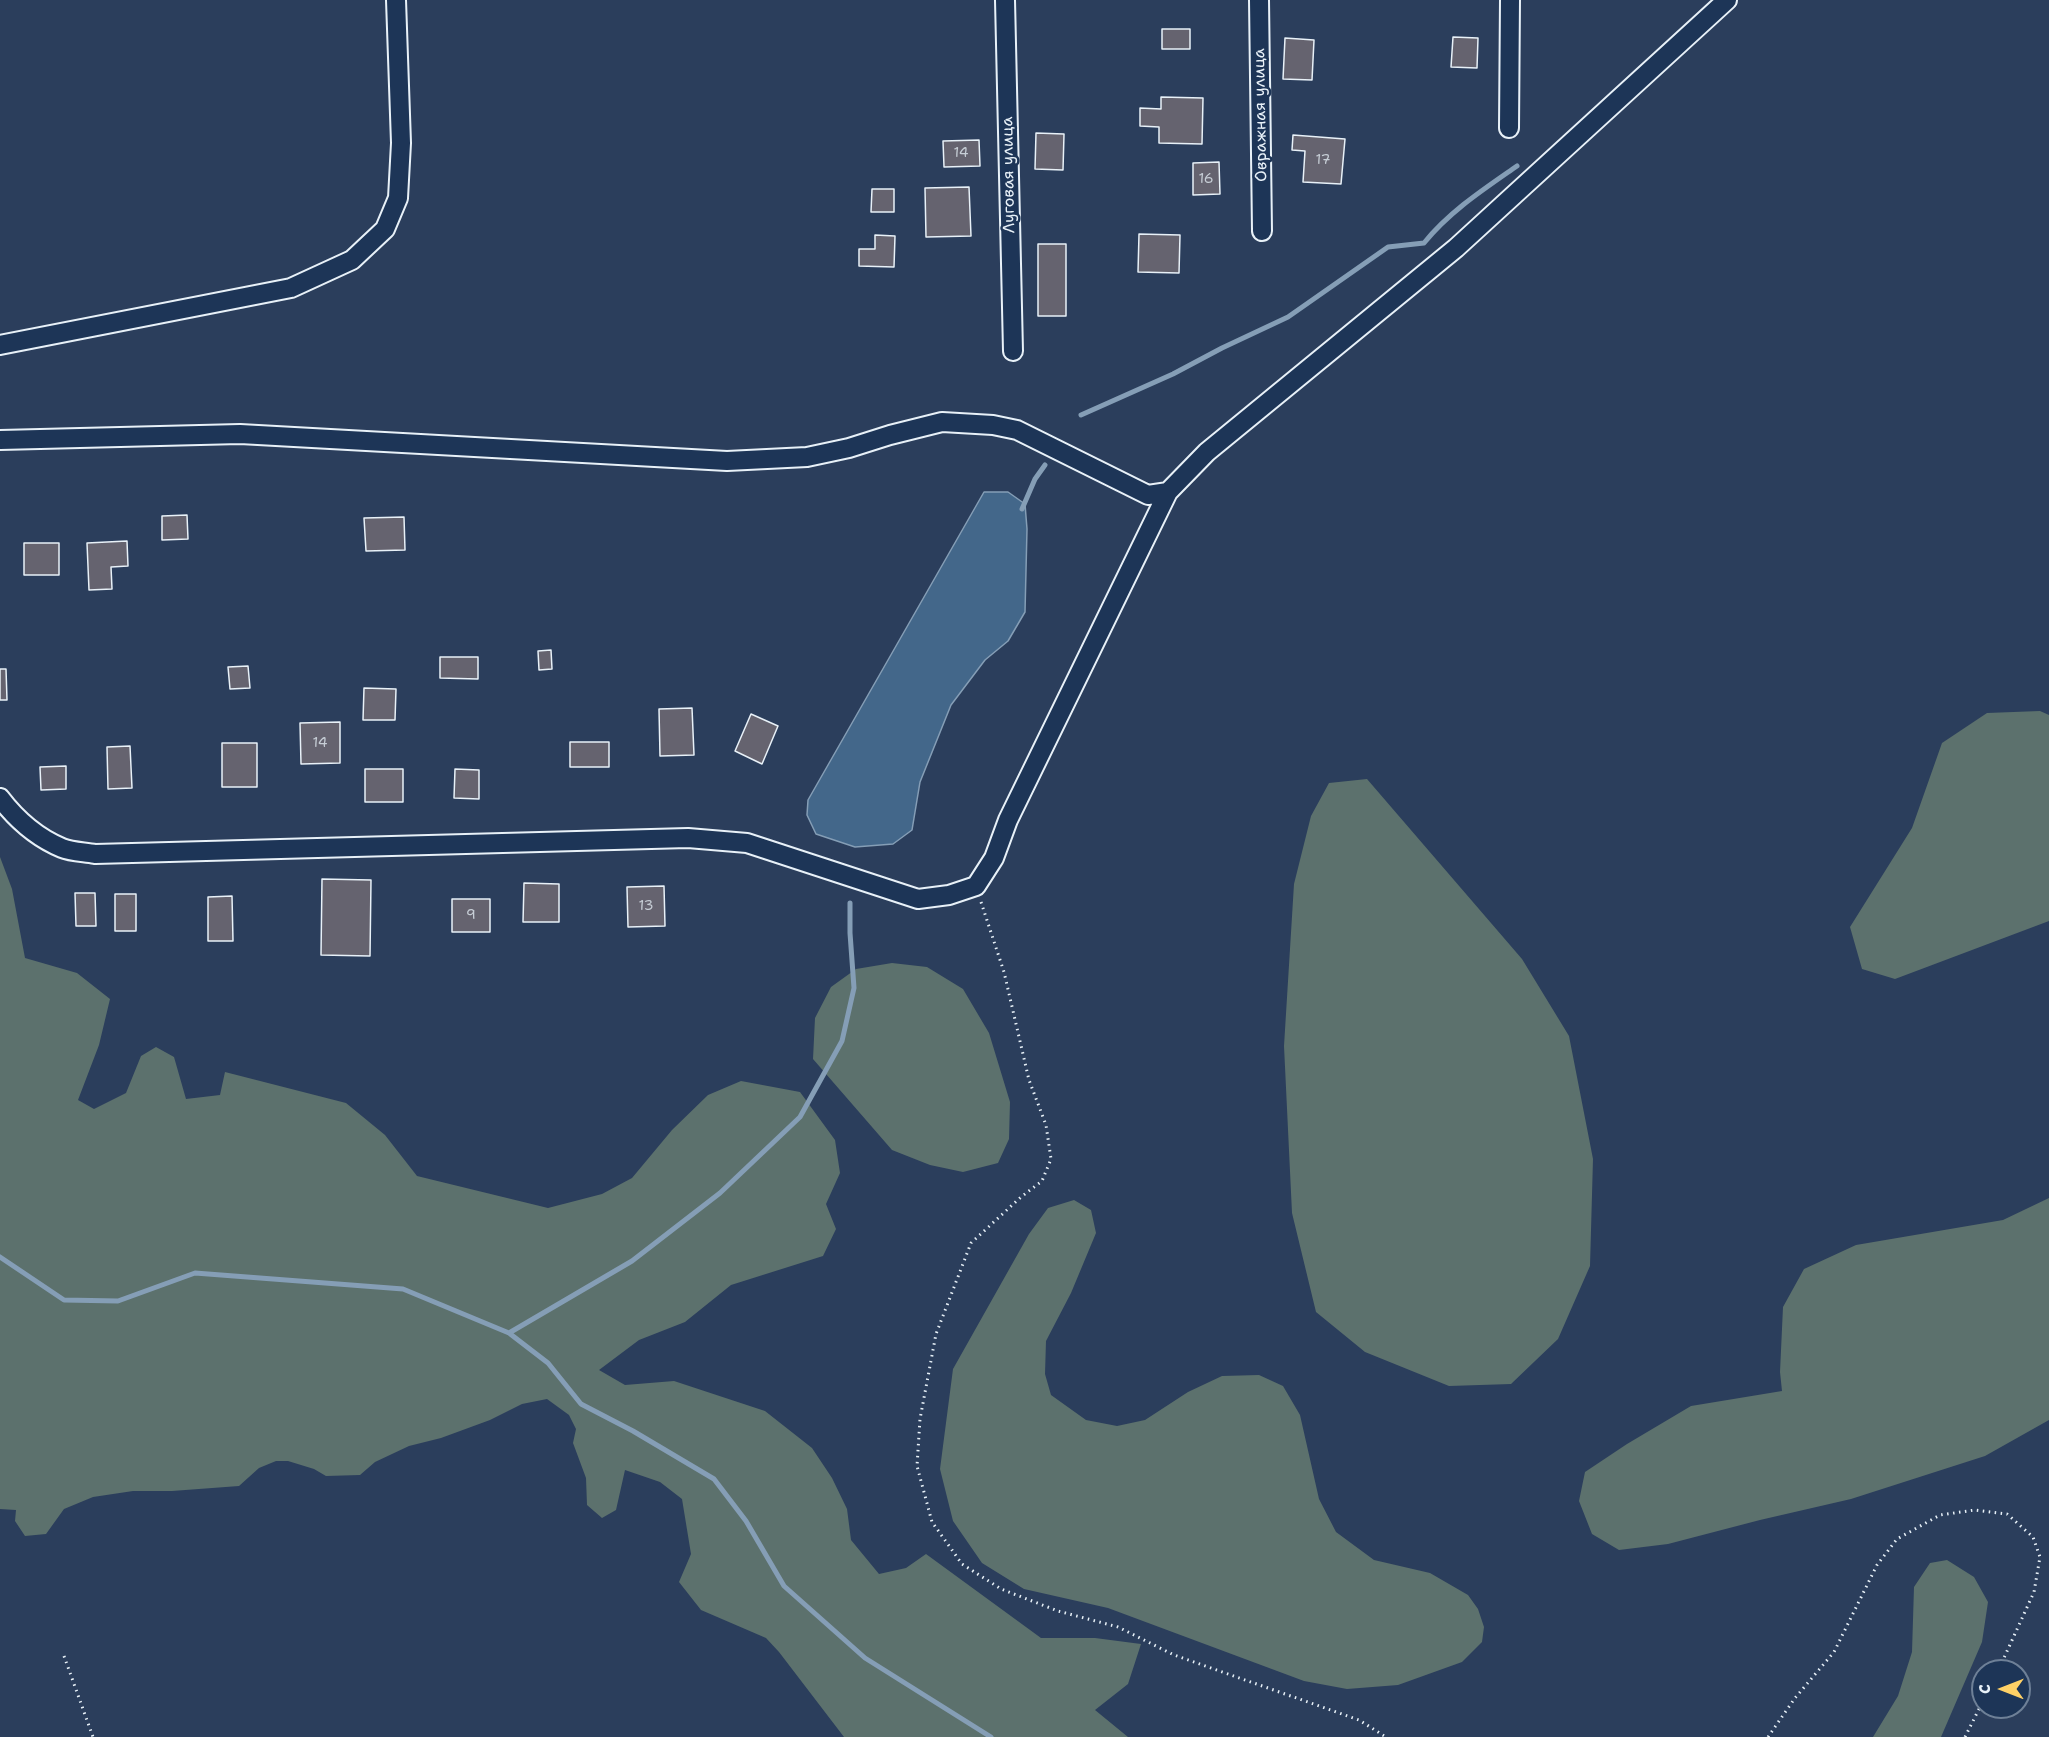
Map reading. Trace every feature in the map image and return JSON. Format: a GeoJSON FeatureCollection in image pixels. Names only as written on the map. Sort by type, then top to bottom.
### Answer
{"type":"FeatureCollection","features":[{"type":"Feature","properties":{"kind":"street"},"geometry":{"type":"LineString","coordinates":[[0,345],[291,288],[352,260],[385,230],[398,198],[401,143],[396,0]]}},
{"type":"Feature","properties":{"kind":"street","name":"Луговая улица"},"geometry":{"type":"LineString","coordinates":[[1005,0],[1013,351]]}},
{"type":"Feature","properties":{"kind":"street","name":"Овражная улица"},"geometry":{"type":"LineString","coordinates":[[1259,0],[1262,231]]}},
{"type":"Feature","properties":{"kind":"street"},"geometry":{"type":"LineString","coordinates":[[1509,128],[1510,0]]}},
{"type":"Feature","properties":{"kind":"street"},"geometry":{"type":"LineString","coordinates":[[0,798],[8,809],[37,835],[64,849],[95,854],[688,838],[747,843],[918,899],[949,895],[976,886],[994,858],[1008,820],[1168,492],[1207,452],[1456,248],[1726,0]]}},
{"type":"Feature","properties":{"kind":"street"},"geometry":{"type":"LineString","coordinates":[[0,440],[240,434],[727,461],[807,457],[849,448],[942,422],[993,425],[1017,430],[1148,495],[1168,492]]}},
{"type":"Feature","properties":{"kind":"path"},"geometry":{"type":"LineString","coordinates":[[976,886],[1004,972],[1029,1080],[1046,1125],[1051,1159],[1042,1181],[971,1243],[936,1334],[920,1419],[917,1466],[932,1522],[962,1564],[1001,1589],[1058,1611],[1118,1627],[1174,1655],[1359,1720],[1386,1737]]}},
{"type":"Feature","properties":{"kind":"path"},"geometry":{"type":"LineString","coordinates":[[1768,1737],[1795,1698],[1834,1652],[1877,1565],[1897,1539],[1940,1515],[1975,1510],[2007,1514],[2033,1537],[2040,1557],[2034,1592],[2003,1659]]}},
{"type":"Feature","properties":{"kind":"path"},"geometry":{"type":"LineString","coordinates":[[63,1656],[93,1737]]}},
{"type":"Feature","properties":{"kind":"path"},"geometry":{"type":"LineString","coordinates":[[1965,1737],[1974,1719]]}},
{"type":"Feature","properties":{"kind":"green space"},"geometry":{"type":"Polygon","coordinates":[[[2040,711],[2049,715],[2049,921],[1895,979],[1862,969],[1850,927],[1912,828],[1942,743],[1987,713],[2040,711]]]}},
{"type":"Feature","properties":{"kind":"green space"},"geometry":{"type":"Polygon","coordinates":[[[1367,779],[1522,959],[1569,1036],[1593,1159],[1590,1266],[1558,1339],[1511,1384],[1449,1386],[1365,1352],[1316,1312],[1292,1213],[1284,1046],[1294,884],[1311,816],[1329,783],[1367,779]]]}},
{"type":"Feature","properties":{"kind":"green space"},"geometry":{"type":"Polygon","coordinates":[[[0,857],[12,889],[25,958],[77,973],[110,999],[99,1045],[78,1100],[94,1109],[126,1093],[141,1056],[156,1047],[174,1057],[186,1099],[220,1095],[225,1072],[346,1103],[385,1135],[417,1176],[548,1208],[602,1194],[632,1178],[672,1130],[708,1095],[741,1081],[800,1092],[835,1140],[840,1173],[826,1204],[836,1229],[823,1256],[731,1285],[685,1322],[639,1340],[599,1370],[625,1385],[674,1381],[765,1411],[812,1448],[832,1478],[847,1509],[851,1540],[879,1574],[906,1568],[926,1554],[1041,1638],[1095,1638],[1141,1644],[1128,1684],[1095,1710],[1128,1737],[844,1737],[766,1638],[701,1610],[679,1582],[691,1554],[682,1499],[660,1482],[625,1470],[616,1510],[602,1518],[587,1505],[586,1478],[573,1443],[576,1429],[569,1415],[547,1399],[522,1404],[490,1420],[441,1438],[409,1446],[375,1462],[360,1475],[326,1476],[314,1469],[288,1461],[276,1461],[259,1468],[239,1486],[172,1491],[133,1491],[93,1497],[64,1509],[46,1534],[25,1536],[15,1521],[16,1510],[0,1509],[0,857]]]}},
{"type":"Feature","properties":{"kind":"green space"},"geometry":{"type":"Polygon","coordinates":[[[892,963],[927,967],[963,989],[989,1033],[1010,1102],[1009,1139],[998,1163],[963,1172],[930,1165],[892,1150],[813,1059],[815,1018],[831,987],[856,969],[892,963]]]}},
{"type":"Feature","properties":{"kind":"green space"},"geometry":{"type":"Polygon","coordinates":[[[2049,1198],[2049,1420],[1985,1456],[1851,1499],[1668,1544],[1619,1550],[1592,1534],[1579,1501],[1585,1472],[1691,1406],[1782,1391],[1780,1372],[1783,1307],[1804,1269],[1856,1245],[2003,1220],[2049,1198]]]}},
{"type":"Feature","properties":{"kind":"green space"},"geometry":{"type":"Polygon","coordinates":[[[1074,1200],[1091,1210],[1096,1233],[1071,1293],[1046,1341],[1045,1374],[1051,1395],[1086,1420],[1117,1426],[1145,1420],[1188,1392],[1222,1376],[1259,1375],[1283,1386],[1300,1415],[1319,1499],[1336,1532],[1374,1560],[1430,1573],[1468,1595],[1478,1609],[1484,1627],[1482,1642],[1462,1662],[1398,1685],[1347,1689],[1304,1681],[1108,1608],[1024,1589],[982,1563],[953,1521],[940,1469],[953,1369],[1029,1234],[1048,1208],[1074,1200]]]}},
{"type":"Feature","properties":{"kind":"green space"},"geometry":{"type":"Polygon","coordinates":[[[1947,1560],[1974,1577],[1988,1602],[1982,1642],[1975,1659],[1971,1659],[1971,1667],[1941,1737],[1873,1737],[1898,1696],[1912,1652],[1914,1587],[1930,1563],[1947,1560]]]}},
{"type":"Feature","properties":{"kind":"water"},"geometry":{"type":"Polygon","coordinates":[[[984,492],[1008,492],[1025,504],[1027,529],[1025,612],[1008,641],[985,660],[951,705],[920,782],[912,830],[893,844],[855,847],[816,834],[807,815],[808,800],[984,492]]]}},
{"type":"Feature","properties":{"kind":"building"},"geometry":{"type":"Polygon","coordinates":[[[1162,29],[1190,29],[1190,49],[1162,49],[1162,29]]]}},
{"type":"Feature","properties":{"kind":"building"},"geometry":{"type":"Polygon","coordinates":[[[1453,37],[1478,38],[1477,68],[1451,67],[1453,37]]]}},
{"type":"Feature","properties":{"kind":"building"},"geometry":{"type":"Polygon","coordinates":[[[1285,38],[1314,40],[1312,80],[1283,79],[1285,38]]]}},
{"type":"Feature","properties":{"kind":"building"},"geometry":{"type":"Polygon","coordinates":[[[1161,97],[1203,98],[1202,144],[1159,143],[1159,127],[1140,126],[1140,108],[1161,109],[1161,97]]]}},
{"type":"Feature","properties":{"kind":"building"},"geometry":{"type":"Polygon","coordinates":[[[1036,133],[1064,134],[1063,170],[1035,169],[1036,133]]]}},
{"type":"Feature","properties":{"kind":"building"},"geometry":{"type":"Polygon","coordinates":[[[1293,135],[1345,139],[1341,184],[1303,182],[1305,151],[1292,150],[1293,135]]]}},
{"type":"Feature","properties":{"kind":"building"},"geometry":{"type":"Polygon","coordinates":[[[979,140],[980,166],[944,167],[943,141],[979,140]]]}},
{"type":"Feature","properties":{"kind":"building"},"geometry":{"type":"Polygon","coordinates":[[[1219,162],[1220,194],[1193,195],[1193,163],[1219,162]]]}},
{"type":"Feature","properties":{"kind":"building"},"geometry":{"type":"Polygon","coordinates":[[[969,187],[971,236],[926,237],[925,188],[969,187]]]}},
{"type":"Feature","properties":{"kind":"building"},"geometry":{"type":"Polygon","coordinates":[[[872,189],[894,189],[894,212],[871,212],[872,189]]]}},
{"type":"Feature","properties":{"kind":"building"},"geometry":{"type":"Polygon","coordinates":[[[1139,234],[1180,235],[1179,273],[1138,272],[1139,234]]]}},
{"type":"Feature","properties":{"kind":"building"},"geometry":{"type":"Polygon","coordinates":[[[875,235],[895,236],[894,267],[859,266],[859,249],[875,249],[875,235]]]}},
{"type":"Feature","properties":{"kind":"building"},"geometry":{"type":"Polygon","coordinates":[[[1038,244],[1066,244],[1066,316],[1038,316],[1038,244]]]}},
{"type":"Feature","properties":{"kind":"building"},"geometry":{"type":"Polygon","coordinates":[[[187,515],[188,539],[162,540],[162,516],[187,515]]]}},
{"type":"Feature","properties":{"kind":"building"},"geometry":{"type":"Polygon","coordinates":[[[404,517],[405,550],[366,551],[364,518],[404,517]]]}},
{"type":"Feature","properties":{"kind":"building"},"geometry":{"type":"Polygon","coordinates":[[[127,541],[128,566],[111,567],[112,589],[89,590],[87,543],[127,541]]]}},
{"type":"Feature","properties":{"kind":"building"},"geometry":{"type":"Polygon","coordinates":[[[24,543],[59,543],[59,575],[24,575],[24,543]]]}},
{"type":"Feature","properties":{"kind":"building"},"geometry":{"type":"Polygon","coordinates":[[[551,650],[552,669],[539,670],[538,651],[551,650]]]}},
{"type":"Feature","properties":{"kind":"building"},"geometry":{"type":"Polygon","coordinates":[[[440,657],[478,657],[478,679],[440,678],[440,657]]]}},
{"type":"Feature","properties":{"kind":"building"},"geometry":{"type":"Polygon","coordinates":[[[248,666],[250,688],[230,689],[228,667],[248,666]]]}},
{"type":"Feature","properties":{"kind":"building"},"geometry":{"type":"Polygon","coordinates":[[[0,669],[6,669],[7,700],[0,700],[0,669]]]}},
{"type":"Feature","properties":{"kind":"building"},"geometry":{"type":"Polygon","coordinates":[[[364,688],[396,689],[395,720],[363,720],[364,688]]]}},
{"type":"Feature","properties":{"kind":"building"},"geometry":{"type":"Polygon","coordinates":[[[692,708],[694,755],[660,756],[659,709],[692,708]]]}},
{"type":"Feature","properties":{"kind":"building"},"geometry":{"type":"Polygon","coordinates":[[[751,714],[778,726],[762,764],[735,751],[751,714]]]}},
{"type":"Feature","properties":{"kind":"building"},"geometry":{"type":"Polygon","coordinates":[[[340,722],[340,763],[301,764],[300,723],[340,722]]]}},
{"type":"Feature","properties":{"kind":"building"},"geometry":{"type":"Polygon","coordinates":[[[570,742],[609,742],[609,767],[570,767],[570,742]]]}},
{"type":"Feature","properties":{"kind":"building"},"geometry":{"type":"Polygon","coordinates":[[[222,743],[257,743],[257,787],[222,787],[222,743]]]}},
{"type":"Feature","properties":{"kind":"building"},"geometry":{"type":"Polygon","coordinates":[[[130,746],[132,788],[108,789],[107,747],[130,746]]]}},
{"type":"Feature","properties":{"kind":"building"},"geometry":{"type":"Polygon","coordinates":[[[66,766],[66,789],[41,790],[40,767],[66,766]]]}},
{"type":"Feature","properties":{"kind":"building"},"geometry":{"type":"Polygon","coordinates":[[[365,769],[403,769],[403,802],[365,802],[365,769]]]}},
{"type":"Feature","properties":{"kind":"building"},"geometry":{"type":"Polygon","coordinates":[[[455,769],[479,770],[479,799],[454,798],[455,769]]]}},
{"type":"Feature","properties":{"kind":"building"},"geometry":{"type":"Polygon","coordinates":[[[322,879],[371,880],[370,956],[321,955],[322,879]]]}},
{"type":"Feature","properties":{"kind":"building"},"geometry":{"type":"Polygon","coordinates":[[[524,883],[559,884],[559,922],[523,922],[524,883]]]}},
{"type":"Feature","properties":{"kind":"building"},"geometry":{"type":"Polygon","coordinates":[[[664,886],[665,926],[628,927],[627,887],[664,886]]]}},
{"type":"Feature","properties":{"kind":"building"},"geometry":{"type":"Polygon","coordinates":[[[75,893],[95,893],[96,926],[76,926],[75,893]]]}},
{"type":"Feature","properties":{"kind":"building"},"geometry":{"type":"Polygon","coordinates":[[[115,894],[136,894],[136,931],[115,931],[115,894]]]}},
{"type":"Feature","properties":{"kind":"building"},"geometry":{"type":"Polygon","coordinates":[[[232,896],[233,941],[208,941],[208,897],[232,896]]]}},
{"type":"Feature","properties":{"kind":"building"},"geometry":{"type":"Polygon","coordinates":[[[452,899],[490,899],[490,932],[452,932],[452,899]]]}},
{"type":"Feature","properties":{"kind":"waterway"},"geometry":{"type":"LineString","coordinates":[[1081,415],[1173,374],[1288,317],[1388,247],[1424,243],[1456,211],[1517,166]]}},
{"type":"Feature","properties":{"kind":"waterway"},"geometry":{"type":"LineString","coordinates":[[1022,509],[1035,479],[1045,465]]}},
{"type":"Feature","properties":{"kind":"waterway"},"geometry":{"type":"LineString","coordinates":[[509,1333],[632,1261],[720,1193],[800,1117],[842,1041],[854,988],[850,903]]}},
{"type":"Feature","properties":{"kind":"waterway"},"geometry":{"type":"LineString","coordinates":[[0,1257],[64,1300],[118,1301],[195,1273],[403,1289],[509,1333],[548,1363],[581,1404],[633,1431],[714,1479],[746,1521],[784,1586],[865,1658],[991,1737]]}}]}
